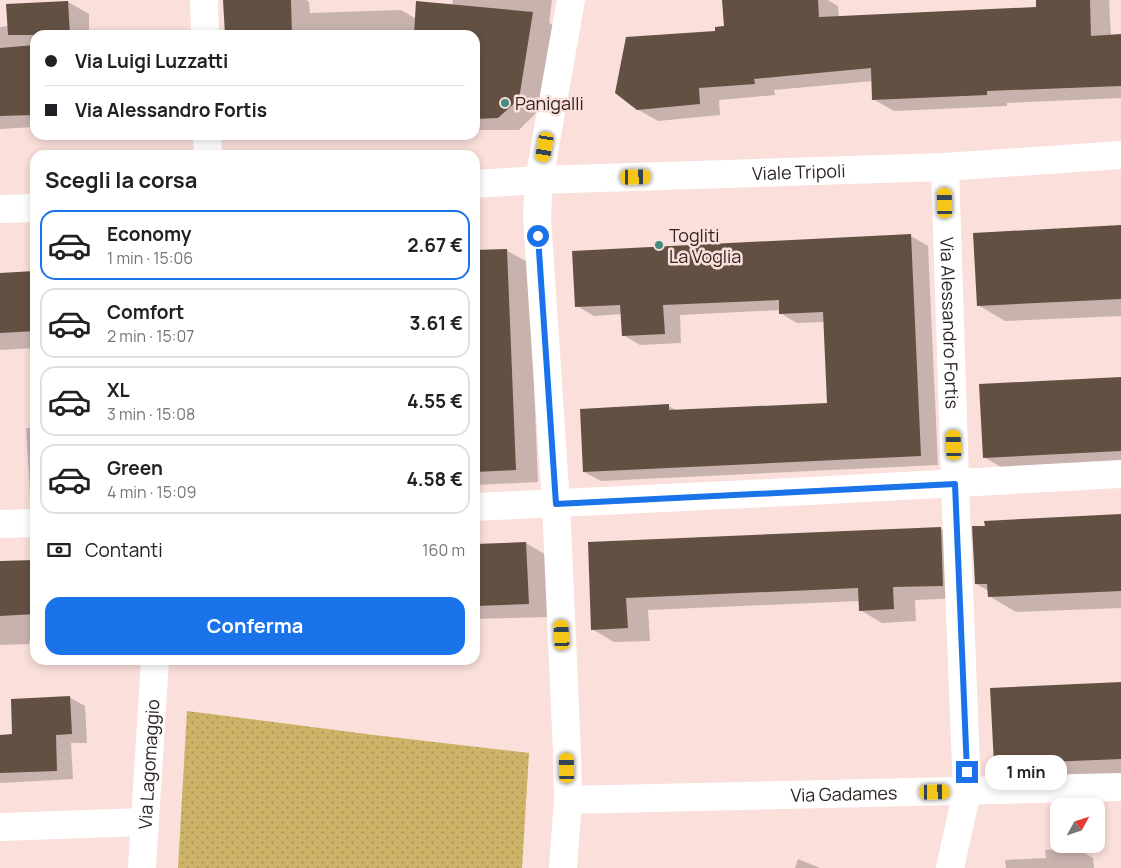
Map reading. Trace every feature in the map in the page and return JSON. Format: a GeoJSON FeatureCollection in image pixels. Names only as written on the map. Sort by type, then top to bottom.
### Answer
{"type":"FeatureCollection","features":[{"type":"Feature","properties":{"kind":"street"},"geometry":{"type":"LineString","coordinates":[[204,0],[205,30]]}},
{"type":"Feature","properties":{"kind":"street"},"geometry":{"type":"LineString","coordinates":[[562,868],[568,800],[566,742],[556,504],[537,217],[539,180],[571,0]]}},
{"type":"Feature","properties":{"kind":"street","name":"Viale Tripoli"},"geometry":{"type":"LineString","coordinates":[[480,184],[539,180],[945,167],[1121,155]]}},
{"type":"Feature","properties":{"kind":"street","name":"Via Alessandro Fortis"},"geometry":{"type":"LineString","coordinates":[[945,167],[967,791],[950,868]]}},
{"type":"Feature","properties":{"kind":"street"},"geometry":{"type":"LineString","coordinates":[[0,209],[30,208]]}},
{"type":"Feature","properties":{"kind":"street"},"geometry":{"type":"LineString","coordinates":[[480,507],[1121,474]]}},
{"type":"Feature","properties":{"kind":"street"},"geometry":{"type":"LineString","coordinates":[[0,524],[30,523]]}},
{"type":"Feature","properties":{"kind":"street","name":"Via Lagomaggio"},"geometry":{"type":"LineString","coordinates":[[142,868],[155,665]]}},
{"type":"Feature","properties":{"kind":"street","name":"Via Gadames"},"geometry":{"type":"LineString","coordinates":[[568,800],[1121,787]]}},
{"type":"Feature","properties":{"kind":"street"},"geometry":{"type":"LineString","coordinates":[[0,827],[145,822]]}},
{"type":"Feature","properties":{"kind":"shaded area"},"geometry":{"type":"Polygon","coordinates":[[[187,711],[529,753],[522,868],[178,868],[187,711]]]}},
{"type":"Feature","properties":{"kind":"building"},"geometry":{"type":"Polygon","coordinates":[[[223,0],[291,0],[292,30],[225,30],[223,0]]]}},
{"type":"Feature","properties":{"kind":"building"},"geometry":{"type":"Polygon","coordinates":[[[722,0],[818,0],[819,17],[1036,7],[1036,0],[1090,0],[1091,36],[1121,34],[1121,86],[987,91],[987,95],[872,100],[871,68],[754,79],[755,84],[699,88],[700,104],[637,110],[615,93],[626,37],[715,31],[715,27],[724,26],[722,0]]]}},
{"type":"Feature","properties":{"kind":"building"},"geometry":{"type":"Polygon","coordinates":[[[68,1],[70,30],[30,30],[30,35],[8,35],[6,4],[68,1]]]}},
{"type":"Feature","properties":{"kind":"building"},"geometry":{"type":"Polygon","coordinates":[[[416,1],[533,12],[519,99],[498,118],[480,119],[480,30],[414,30],[416,1]]]}},
{"type":"Feature","properties":{"kind":"building"},"geometry":{"type":"Polygon","coordinates":[[[30,45],[30,115],[0,116],[0,48],[30,45]]]}},
{"type":"Feature","properties":{"kind":"building"},"geometry":{"type":"Polygon","coordinates":[[[1121,225],[1121,299],[977,306],[973,233],[1121,225]]]}},
{"type":"Feature","properties":{"kind":"building"},"geometry":{"type":"Polygon","coordinates":[[[911,234],[921,456],[583,472],[580,409],[669,404],[669,410],[827,403],[823,312],[779,314],[779,300],[663,305],[665,334],[622,336],[620,305],[575,307],[572,251],[911,234]]]}},
{"type":"Feature","properties":{"kind":"building"},"geometry":{"type":"Polygon","coordinates":[[[507,249],[516,470],[480,472],[480,250],[507,249]]]}},
{"type":"Feature","properties":{"kind":"building"},"geometry":{"type":"Polygon","coordinates":[[[30,271],[30,331],[0,333],[0,273],[30,271]]]}},
{"type":"Feature","properties":{"kind":"building"},"geometry":{"type":"Polygon","coordinates":[[[1121,377],[1121,451],[983,458],[979,384],[1121,377]]]}},
{"type":"Feature","properties":{"kind":"building"},"geometry":{"type":"Polygon","coordinates":[[[1121,514],[1121,591],[988,597],[987,584],[975,584],[972,526],[985,526],[984,521],[1121,514]]]}},
{"type":"Feature","properties":{"kind":"building"},"geometry":{"type":"Polygon","coordinates":[[[941,527],[943,586],[893,587],[894,609],[859,611],[858,588],[626,598],[628,628],[591,630],[588,542],[941,527]]]}},
{"type":"Feature","properties":{"kind":"building"},"geometry":{"type":"Polygon","coordinates":[[[526,542],[529,604],[480,606],[480,544],[526,542]]]}},
{"type":"Feature","properties":{"kind":"building"},"geometry":{"type":"Polygon","coordinates":[[[30,560],[30,614],[0,616],[0,561],[30,560]]]}},
{"type":"Feature","properties":{"kind":"building"},"geometry":{"type":"Polygon","coordinates":[[[1121,682],[1121,759],[994,764],[990,688],[1121,682]]]}},
{"type":"Feature","properties":{"kind":"building"},"geometry":{"type":"Polygon","coordinates":[[[70,696],[72,734],[56,735],[57,771],[0,773],[0,735],[12,734],[11,699],[70,696]]]}},
{"type":"Feature","properties":{"kind":"place","name":"Panigalli"},"geometry":{"type":"Point","coordinates":[505,103]}},
{"type":"Feature","properties":{"kind":"place","name":"Togliti La Voglia"},"geometry":{"type":"Point","coordinates":[659,245]}},
{"type":"Feature","properties":{"kind":"route"},"geometry":{"type":"LineString","coordinates":[[538,236],[556,504],[955,484],[967,772]]}}]}
